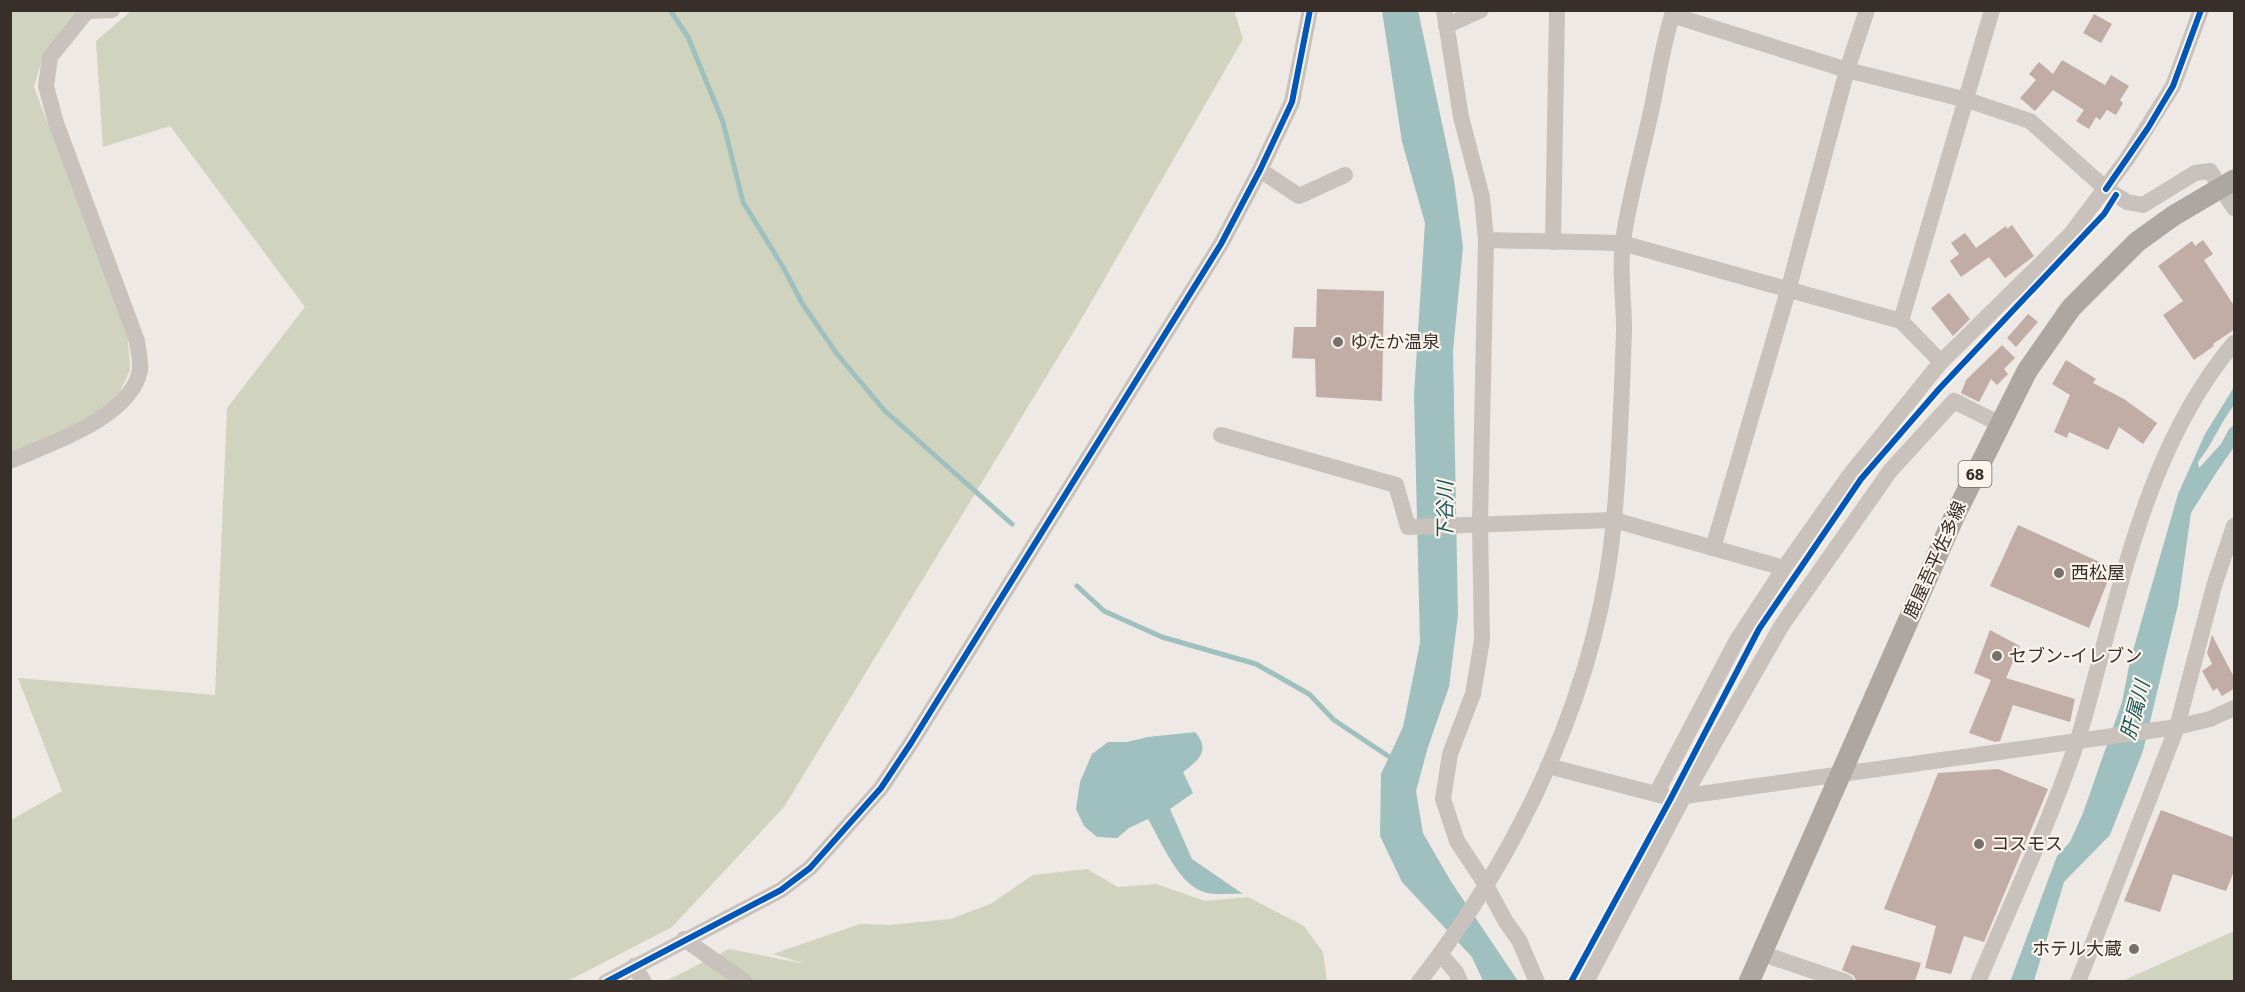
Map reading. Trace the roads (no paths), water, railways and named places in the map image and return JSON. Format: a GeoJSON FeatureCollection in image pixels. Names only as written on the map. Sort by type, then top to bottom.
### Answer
{"type":"FeatureCollection","features":[{"type":"Feature","properties":{"kind":"main road","name":"鹿屋吾平佐多線"},"geometry":{"type":"LineString","coordinates":[[1749,981],[1763,954],[1950,527],[2026,370],[2071,308],[2136,242],[2173,216],[2228,184]]}},
{"type":"Feature","properties":{"kind":"street"},"geometry":{"type":"LineString","coordinates":[[10,461],[92,426],[132,389],[140,369],[138,342],[56,123],[46,86],[50,57],[88,11],[112,10]]}},
{"type":"Feature","properties":{"kind":"street"},"geometry":{"type":"LineString","coordinates":[[606,981],[781,890],[810,868],[881,788],[1221,244],[1292,102],[1310,10]]}},
{"type":"Feature","properties":{"kind":"street"},"geometry":{"type":"LineString","coordinates":[[1481,10],[1445,18],[1461,117],[1482,197],[1486,240],[1480,523],[1482,640],[1473,694],[1450,754],[1443,799],[1457,841],[1486,885],[1506,922],[1520,940],[1537,981]]}},
{"type":"Feature","properties":{"kind":"street"},"geometry":{"type":"LineString","coordinates":[[1553,242],[1557,10]]}},
{"type":"Feature","properties":{"kind":"street"},"geometry":{"type":"LineString","coordinates":[[1713,548],[1788,291],[1847,70],[1866,10]]}},
{"type":"Feature","properties":{"kind":"street"},"geometry":{"type":"LineString","coordinates":[[1901,321],[1992,10]]}},
{"type":"Feature","properties":{"kind":"street"},"geometry":{"type":"LineString","coordinates":[[1656,794],[1737,640],[1849,476],[1941,362],[2070,235],[2106,189],[2174,86],[2201,10]]}},
{"type":"Feature","properties":{"kind":"street"},"geometry":{"type":"LineString","coordinates":[[1419,981],[1486,885],[1521,822],[1548,766],[1589,657],[1604,594],[1614,520],[1624,327],[1623,243],[1673,13],[1847,70],[1967,100],[2030,121],[2106,189],[2127,202],[2143,205],[2195,173],[2210,171],[2228,184],[2235,208]]}},
{"type":"Feature","properties":{"kind":"street"},"geometry":{"type":"LineString","coordinates":[[1260,170],[1299,196],[1345,175]]}},
{"type":"Feature","properties":{"kind":"street"},"geometry":{"type":"LineString","coordinates":[[1486,240],[1623,243],[1901,321],[1941,362]]}},
{"type":"Feature","properties":{"kind":"street"},"geometry":{"type":"LineString","coordinates":[[1978,981],[2077,742],[2128,560],[2158,473],[2184,419],[2212,370],[2235,344]]}},
{"type":"Feature","properties":{"kind":"street"},"geometry":{"type":"LineString","coordinates":[[1586,981],[1684,796],[1782,625],[1890,471],[1954,401],[2000,424]]}},
{"type":"Feature","properties":{"kind":"street"},"geometry":{"type":"LineString","coordinates":[[1221,435],[1396,485],[1408,527],[1614,520],[1784,568]]}},
{"type":"Feature","properties":{"kind":"street"},"geometry":{"type":"LineString","coordinates":[[2078,981],[2170,728],[2235,526]]}},
{"type":"Feature","properties":{"kind":"street"},"geometry":{"type":"LineString","coordinates":[[1548,766],[1671,798],[2170,728],[2210,719],[2235,708]]}},
{"type":"Feature","properties":{"kind":"street"},"geometry":{"type":"LineString","coordinates":[[684,939],[745,981]]}},
{"type":"Feature","properties":{"kind":"street"},"geometry":{"type":"LineString","coordinates":[[1440,954],[1456,972],[1460,981]]}},
{"type":"Feature","properties":{"kind":"street"},"geometry":{"type":"LineString","coordinates":[[1763,954],[1846,981]]}},
{"type":"Feature","properties":{"kind":"street"},"geometry":{"type":"LineString","coordinates":[[634,966],[644,981]]}},
{"type":"Feature","properties":{"kind":"water","name":"下谷川"},"geometry":{"type":"Polygon","coordinates":[[[1418,10],[1454,180],[1463,247],[1453,351],[1458,615],[1449,687],[1428,747],[1416,791],[1423,833],[1450,880],[1518,981],[1483,981],[1472,957],[1402,882],[1380,836],[1381,774],[1403,727],[1420,643],[1414,394],[1425,223],[1402,142],[1382,11],[1418,10]]]}},
{"type":"Feature","properties":{"kind":"water","name":"肝属川"},"geometry":{"type":"Polygon","coordinates":[[[2234,387],[2234,405],[2198,462],[2199,468],[2221,444],[2229,429],[2234,425],[2234,447],[2191,513],[2178,605],[2143,751],[2110,835],[2064,882],[2034,981],[2010,982],[2057,856],[2070,842],[2083,813],[2122,702],[2130,661],[2178,494],[2205,434],[2234,387]]]}},
{"type":"Feature","properties":{"kind":"water"},"geometry":{"type":"Polygon","coordinates":[[[1195,732],[1202,744],[1201,754],[1183,772],[1193,793],[1170,809],[1192,859],[1243,894],[1211,893],[1192,886],[1170,860],[1148,819],[1129,828],[1117,838],[1097,837],[1084,826],[1076,809],[1080,782],[1092,754],[1108,742],[1127,742],[1148,737],[1195,732]]]}},
{"type":"Feature","properties":{"kind":"waterway"},"geometry":{"type":"LineString","coordinates":[[670,10],[688,37],[723,122],[743,202],[802,303],[837,354],[885,411],[1012,524]]}},
{"type":"Feature","properties":{"kind":"waterway"},"geometry":{"type":"LineString","coordinates":[[1077,586],[1104,611],[1162,637],[1256,664],[1309,694],[1334,720],[1394,760]]}},
{"type":"Feature","properties":{"kind":"place","name":"ゆたか温泉"},"geometry":{"type":"Point","coordinates":[1338,342]}},
{"type":"Feature","properties":{"kind":"place","name":"西松屋"},"geometry":{"type":"Point","coordinates":[2059,573]}},
{"type":"Feature","properties":{"kind":"place","name":"セブン-イレブン"},"geometry":{"type":"Point","coordinates":[1997,656]}},
{"type":"Feature","properties":{"kind":"place","name":"コスモス"},"geometry":{"type":"Point","coordinates":[1979,844]}},
{"type":"Feature","properties":{"kind":"place","name":"ホテル大蔵"},"geometry":{"type":"Point","coordinates":[2134,949]}}]}
